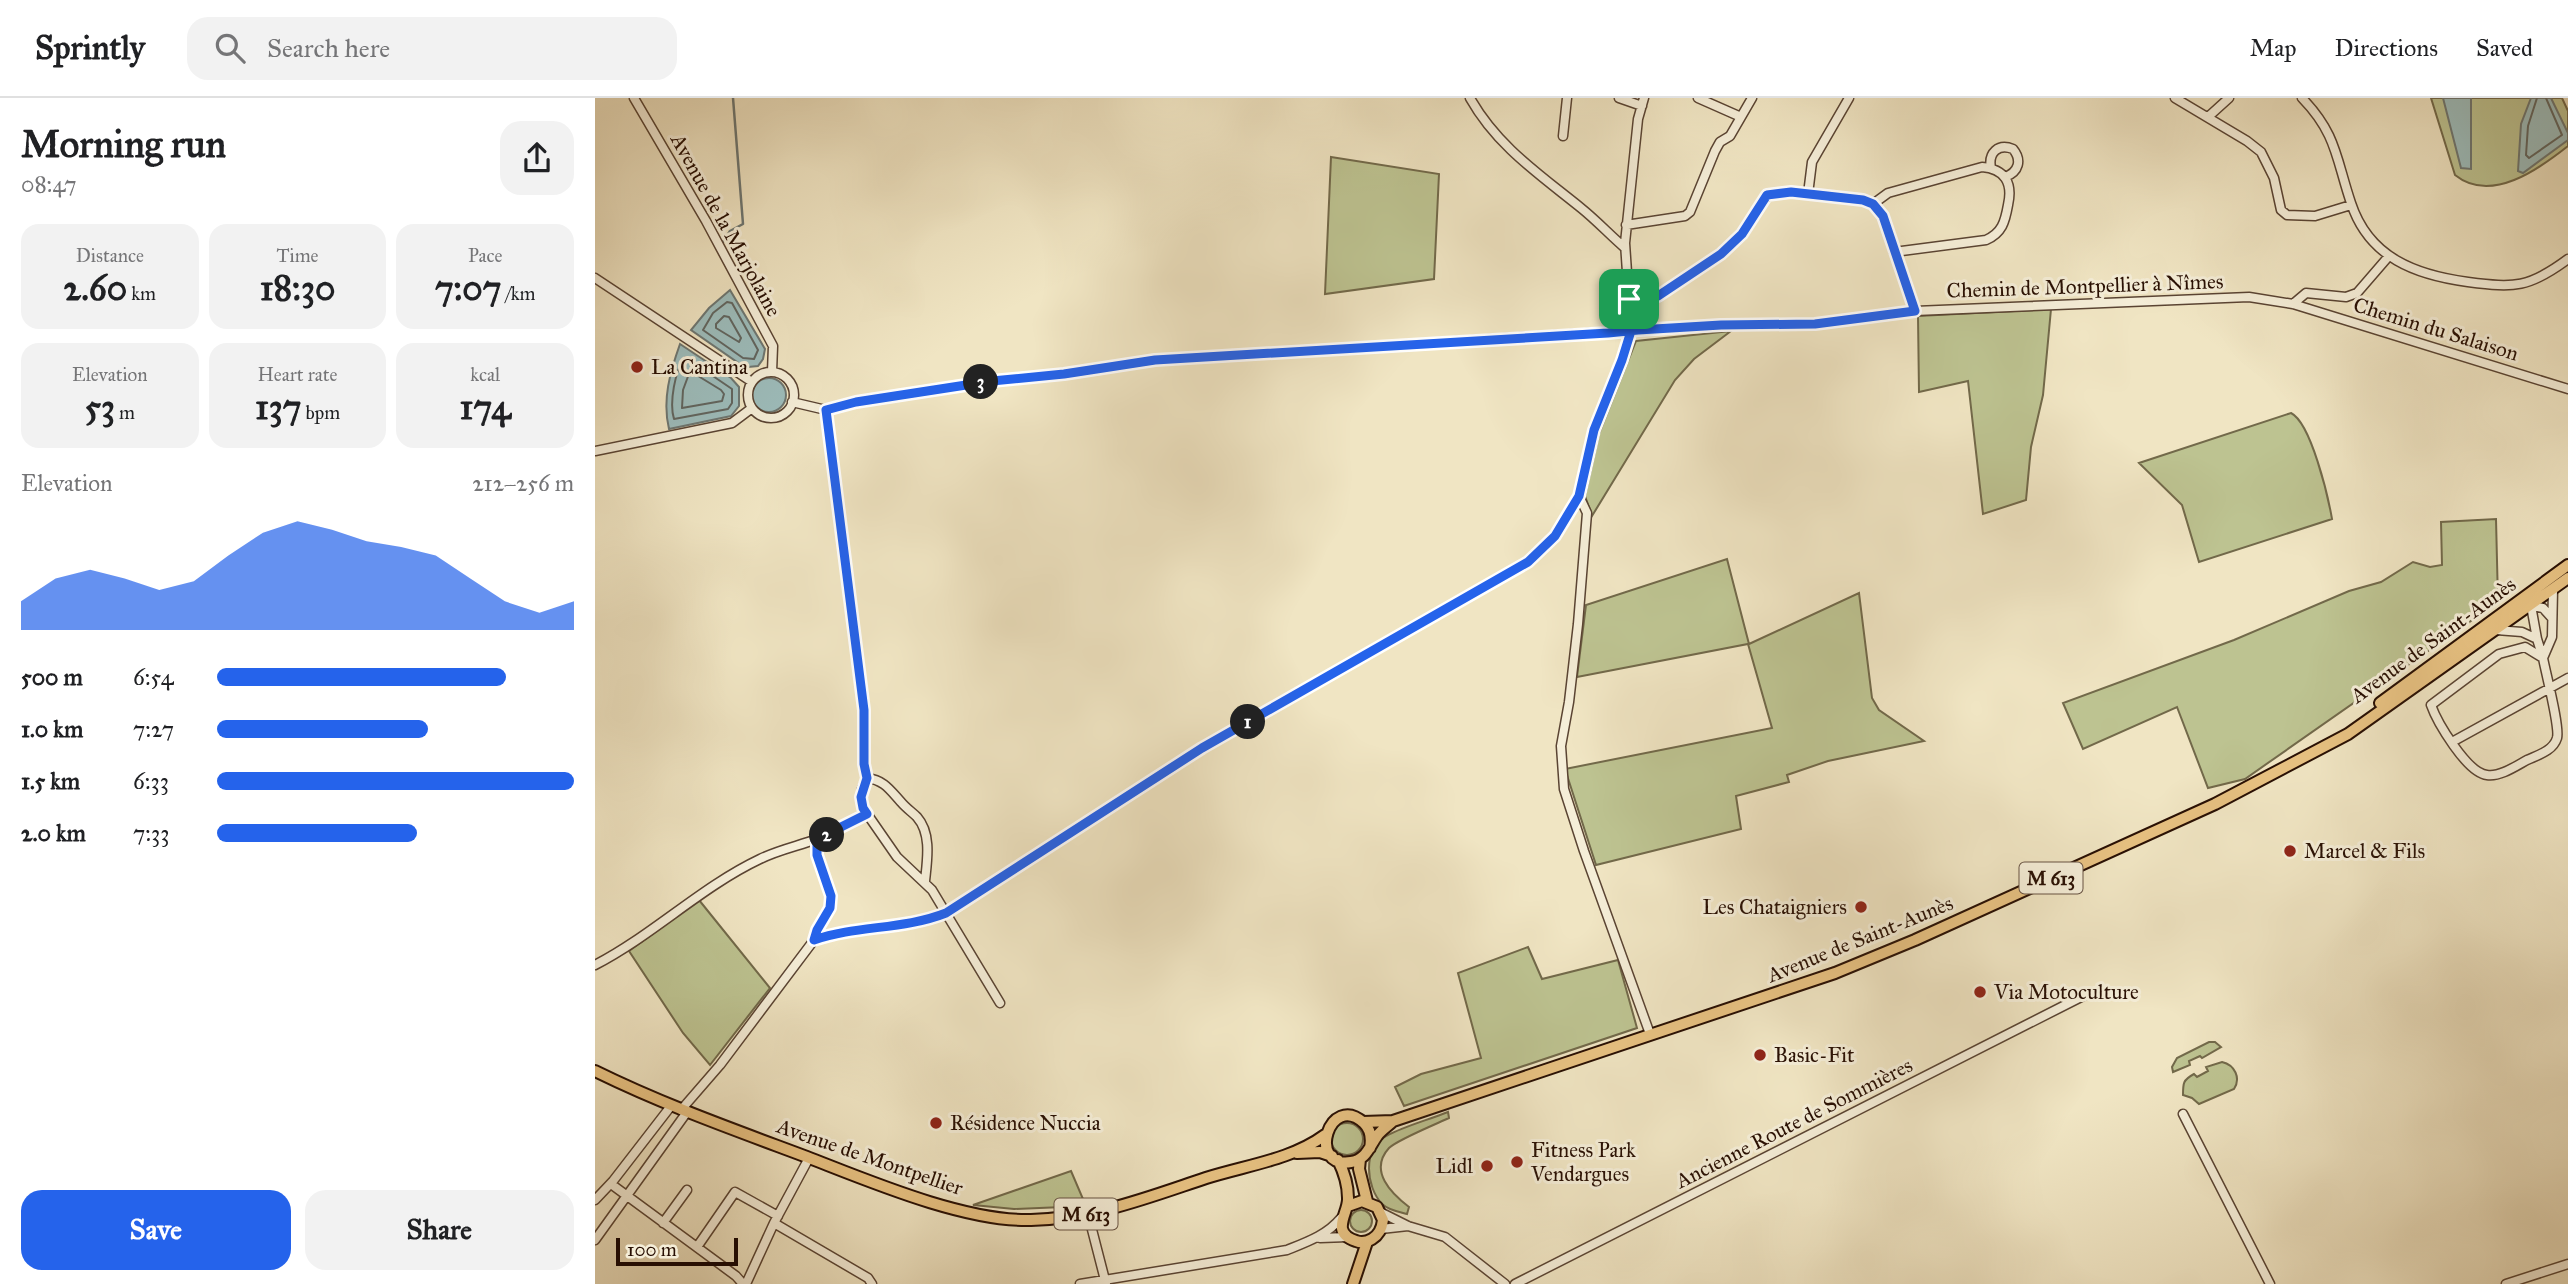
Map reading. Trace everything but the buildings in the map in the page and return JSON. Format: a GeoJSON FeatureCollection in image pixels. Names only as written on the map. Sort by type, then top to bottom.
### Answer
{"type":"FeatureCollection","features":[{"type":"Feature","properties":{"kind":"main road","name":"Avenue de Saint-Aunès"},"geometry":{"type":"LineString","coordinates":[[1363,1122],[1393,1121],[1811,982],[1915,940],[2215,804],[2348,734],[2496,631],[2568,565]]}},
{"type":"Feature","properties":{"kind":"main road","name":"Avenue de Saint-Aunès"},"geometry":{"type":"LineString","coordinates":[[2322,747],[2516,603],[2553,590],[2568,578]]}},
{"type":"Feature","properties":{"kind":"main road","name":"M 613"},"geometry":{"type":"LineString","coordinates":[[595,1071],[680,1109]]}},
{"type":"Feature","properties":{"kind":"main road","name":"Avenue de Montpellier"},"geometry":{"type":"LineString","coordinates":[[680,1109],[895,1190],[996,1217],[1030,1220],[1088,1214],[1130,1204],[1209,1177],[1295,1153],[1320,1152],[1335,1158]]}},
{"type":"Feature","properties":{"kind":"main road"},"geometry":{"type":"LineString","coordinates":[[1360,1263],[1350,1238],[1343,1231],[1341,1218],[1348,1198],[1343,1171],[1325,1142],[1325,1135],[1333,1122],[1340,1118],[1355,1117],[1363,1122],[1370,1133],[1370,1148]]}},
{"type":"Feature","properties":{"kind":"main road"},"geometry":{"type":"LineString","coordinates":[[1335,1158],[1346,1162],[1360,1159],[1378,1133],[1393,1121]]}},
{"type":"Feature","properties":{"kind":"main road","name":"Avenue de Montpellier"},"geometry":{"type":"LineString","coordinates":[[1295,1153],[1325,1135]]}},
{"type":"Feature","properties":{"kind":"main road"},"geometry":{"type":"LineString","coordinates":[[1350,1238],[1367,1241],[1378,1235],[1383,1220],[1380,1212],[1367,1201],[1359,1169],[1360,1159]]}},
{"type":"Feature","properties":{"kind":"main road"},"geometry":{"type":"LineString","coordinates":[[1347,1206],[1357,1201],[1367,1201]]}},
{"type":"Feature","properties":{"kind":"main road"},"geometry":{"type":"LineString","coordinates":[[1353,1284],[1367,1241]]}},
{"type":"Feature","properties":{"kind":"street","name":"Avenue de la Marjolaine"},"geometry":{"type":"LineString","coordinates":[[634,98],[706,220],[773,346],[772,372]]}},
{"type":"Feature","properties":{"kind":"street"},"geometry":{"type":"LineString","coordinates":[[1469,98],[1487,126],[1517,158],[1582,208],[1625,248]]}},
{"type":"Feature","properties":{"kind":"street"},"geometry":{"type":"LineString","coordinates":[[1563,136],[1567,98]]}},
{"type":"Feature","properties":{"kind":"street"},"geometry":{"type":"LineString","coordinates":[[814,940],[835,933],[921,923],[946,913],[1202,748],[1528,562],[1555,536],[1579,496],[1594,430],[1631,331],[1626,225],[1643,102],[1619,98]]}},
{"type":"Feature","properties":{"kind":"street"},"geometry":{"type":"LineString","coordinates":[[1701,98],[1741,117]]}},
{"type":"Feature","properties":{"kind":"street"},"geometry":{"type":"LineString","coordinates":[[1626,225],[1685,216],[1691,208],[1715,150],[1720,142],[1730,136],[1752,98]]}},
{"type":"Feature","properties":{"kind":"street"},"geometry":{"type":"LineString","coordinates":[[1808,194],[1812,162],[1849,98]]}},
{"type":"Feature","properties":{"kind":"street"},"geometry":{"type":"LineString","coordinates":[[2175,98],[2261,152],[2274,178],[2281,210],[2287,215],[2315,216],[2351,205]]}},
{"type":"Feature","properties":{"kind":"street"},"geometry":{"type":"LineString","coordinates":[[2209,117],[2229,98]]}},
{"type":"Feature","properties":{"kind":"street"},"geometry":{"type":"LineString","coordinates":[[2302,98],[2319,116],[2330,134],[2351,205],[2371,241],[2389,256],[2428,276],[2516,286],[2544,276],[2568,259]]}},
{"type":"Feature","properties":{"kind":"street"},"geometry":{"type":"LineString","coordinates":[[1991,168],[1990,159],[1996,149],[2007,146],[2013,149],[2019,157],[2019,164],[2015,171],[2005,177]]}},
{"type":"Feature","properties":{"kind":"street"},"geometry":{"type":"LineString","coordinates":[[1873,204],[1888,193],[1982,167],[1991,168],[2005,177],[2010,194],[2004,225],[1994,236],[1986,240],[1894,252]]}},
{"type":"Feature","properties":{"kind":"street"},"geometry":{"type":"LineString","coordinates":[[1629,299],[1658,296],[1721,254],[1742,234],[1767,195],[1791,192],[1863,200],[1873,204],[1883,216],[1915,311]]}},
{"type":"Feature","properties":{"kind":"street"},"geometry":{"type":"LineString","coordinates":[[2293,304],[2306,293],[2346,297],[2357,293],[2389,256]]}},
{"type":"Feature","properties":{"kind":"street"},"geometry":{"type":"LineString","coordinates":[[595,278],[752,382]]}},
{"type":"Feature","properties":{"kind":"street","name":"Chemin de Montpellier à Nîmes"},"geometry":{"type":"LineString","coordinates":[[792,402],[826,410],[856,402],[992,381],[1064,374],[1155,360],[1721,325],[1815,324],[1915,311],[2249,297],[2293,304]]}},
{"type":"Feature","properties":{"kind":"street","name":"Chemin du Salaison"},"geometry":{"type":"LineString","coordinates":[[2293,304],[2568,389]]}},
{"type":"Feature","properties":{"kind":"street"},"geometry":{"type":"LineString","coordinates":[[772,372],[784,376],[794,393],[785,413],[776,417],[760,415],[753,408],[748,394],[752,382],[759,375],[772,372]]}},
{"type":"Feature","properties":{"kind":"street"},"geometry":{"type":"LineString","coordinates":[[595,451],[733,423],[753,408]]}},
{"type":"Feature","properties":{"kind":"street"},"geometry":{"type":"LineString","coordinates":[[826,410],[864,710],[864,764],[867,778],[861,797],[863,808],[897,857],[918,878],[925,881],[1000,1003]]}},
{"type":"Feature","properties":{"kind":"street"},"geometry":{"type":"LineString","coordinates":[[1579,496],[1587,513],[1577,637],[1561,746],[1564,789],[1650,1034]]}},
{"type":"Feature","properties":{"kind":"street"},"geometry":{"type":"LineString","coordinates":[[2543,658],[2552,637],[2553,590]]}},
{"type":"Feature","properties":{"kind":"street"},"geometry":{"type":"LineString","coordinates":[[2530,599],[2552,618]]}},
{"type":"Feature","properties":{"kind":"street"},"geometry":{"type":"LineString","coordinates":[[2530,599],[2536,639],[2543,658],[2558,726],[2557,738],[2551,748],[2500,773],[2487,775],[2474,770],[2436,720],[2431,705],[2499,654],[2525,647],[2543,658]]}},
{"type":"Feature","properties":{"kind":"street"},"geometry":{"type":"LineString","coordinates":[[2496,631],[2522,632],[2536,639]]}},
{"type":"Feature","properties":{"kind":"street"},"geometry":{"type":"LineString","coordinates":[[2452,742],[2568,678]]}},
{"type":"Feature","properties":{"kind":"street"},"geometry":{"type":"LineString","coordinates":[[867,778],[886,784],[906,809],[918,818],[929,853],[925,881]]}},
{"type":"Feature","properties":{"kind":"street"},"geometry":{"type":"LineString","coordinates":[[595,965],[698,896],[761,858],[817,839],[867,814]]}},
{"type":"Feature","properties":{"kind":"street"},"geometry":{"type":"LineString","coordinates":[[595,1200],[720,1065],[814,940],[830,908],[831,896],[817,855],[817,839]]}},
{"type":"Feature","properties":{"kind":"street","name":"Ancienne Route de Sommières"},"geometry":{"type":"LineString","coordinates":[[1514,1284],[2089,993]]}},
{"type":"Feature","properties":{"kind":"street"},"geometry":{"type":"LineString","coordinates":[[595,1240],[627,1196],[680,1109]]}},
{"type":"Feature","properties":{"kind":"street"},"geometry":{"type":"LineString","coordinates":[[2183,1114],[2270,1284]]}},
{"type":"Feature","properties":{"kind":"street"},"geometry":{"type":"LineString","coordinates":[[611,1184],[744,1284],[809,1158]]}},
{"type":"Feature","properties":{"kind":"street"},"geometry":{"type":"LineString","coordinates":[[663,1223],[687,1190]]}},
{"type":"Feature","properties":{"kind":"street"},"geometry":{"type":"LineString","coordinates":[[697,1247],[736,1192],[869,1278],[872,1284]]}},
{"type":"Feature","properties":{"kind":"street"},"geometry":{"type":"LineString","coordinates":[[1380,1212],[1408,1226],[1445,1237],[1505,1284]]}},
{"type":"Feature","properties":{"kind":"street"},"geometry":{"type":"LineString","coordinates":[[1088,1214],[1105,1282]]}},
{"type":"Feature","properties":{"kind":"street"},"geometry":{"type":"LineString","coordinates":[[1080,1284],[1105,1282],[1273,1252],[1317,1238],[1341,1218]]}},
{"type":"Feature","properties":{"kind":"street"},"geometry":{"type":"LineString","coordinates":[[1381,1229],[1408,1226]]}},
{"type":"Feature","properties":{"kind":"street"},"geometry":{"type":"LineString","coordinates":[[1317,1238],[1350,1238]]}},
{"type":"Feature","properties":{"kind":"street"},"geometry":{"type":"LineString","coordinates":[[2506,1284],[2568,1264]]}},
{"type":"Feature","properties":{"kind":"green space"},"geometry":{"type":"Polygon","coordinates":[[[2431,98],[2562,98],[2568,111],[2568,146],[2514,180],[2484,186],[2469,183],[2455,175],[2431,98]]]}},
{"type":"Feature","properties":{"kind":"green space"},"geometry":{"type":"Polygon","coordinates":[[[1331,157],[1439,174],[1434,279],[1325,294],[1331,157]]]}},
{"type":"Feature","properties":{"kind":"green space"},"geometry":{"type":"Polygon","coordinates":[[[2051,309],[2043,395],[2031,447],[2026,500],[1983,514],[1968,381],[1919,392],[1918,316],[2051,309]]]}},
{"type":"Feature","properties":{"kind":"green space"},"geometry":{"type":"Polygon","coordinates":[[[1731,331],[1694,359],[1675,380],[1592,516],[1585,496],[1599,434],[1636,341],[1731,331]]]}},
{"type":"Feature","properties":{"kind":"green space"},"geometry":{"type":"Polygon","coordinates":[[[2291,413],[2298,419],[2312,445],[2332,519],[2199,562],[2182,505],[2139,463],[2291,413]]]}},
{"type":"Feature","properties":{"kind":"green space"},"geometry":{"type":"Polygon","coordinates":[[[2496,519],[2498,602],[2245,779],[2208,788],[2177,707],[2083,749],[2063,703],[2234,640],[2349,591],[2381,582],[2413,562],[2430,567],[2442,565],[2441,522],[2496,519]]]}},
{"type":"Feature","properties":{"kind":"green space"},"geometry":{"type":"Polygon","coordinates":[[[1727,559],[1749,644],[1859,593],[1872,698],[1879,710],[1924,741],[1828,761],[1787,775],[1789,782],[1736,796],[1741,829],[1596,865],[1565,769],[1772,728],[1748,644],[1577,677],[1586,605],[1727,559]]]}},
{"type":"Feature","properties":{"kind":"green space"},"geometry":{"type":"Polygon","coordinates":[[[699,900],[770,988],[710,1065],[683,1033],[629,951],[699,900]]]}},
{"type":"Feature","properties":{"kind":"green space"},"geometry":{"type":"Polygon","coordinates":[[[1528,947],[1542,979],[1618,960],[1637,1028],[1404,1106],[1395,1087],[1421,1074],[1481,1058],[1458,973],[1528,947]]]}},
{"type":"Feature","properties":{"kind":"green space"},"geometry":{"type":"Polygon","coordinates":[[[2209,1042],[2215,1042],[2221,1047],[2202,1058],[2200,1056],[2189,1061],[2190,1065],[2173,1072],[2172,1067],[2177,1058],[2209,1042]]]}},
{"type":"Feature","properties":{"kind":"green space"},"geometry":{"type":"Polygon","coordinates":[[[2222,1062],[2235,1072],[2237,1081],[2234,1089],[2199,1104],[2183,1095],[2188,1078],[2194,1074],[2197,1077],[2208,1071],[2206,1067],[2222,1062]]]}},
{"type":"Feature","properties":{"kind":"green space"},"geometry":{"type":"Polygon","coordinates":[[[1448,1112],[1449,1118],[1389,1148],[1383,1157],[1382,1173],[1390,1189],[1409,1207],[1407,1214],[1384,1206],[1372,1188],[1369,1168],[1373,1150],[1378,1142],[1409,1126],[1448,1112]]]}},
{"type":"Feature","properties":{"kind":"green space"},"geometry":{"type":"Polygon","coordinates":[[[1347,1123],[1359,1127],[1363,1139],[1359,1151],[1347,1155],[1335,1151],[1331,1139],[1335,1127],[1347,1123]]]}},
{"type":"Feature","properties":{"kind":"green space"},"geometry":{"type":"Polygon","coordinates":[[[1071,1171],[1086,1206],[1014,1209],[973,1205],[1071,1171]]]}},
{"type":"Feature","properties":{"kind":"green space"},"geometry":{"type":"Polygon","coordinates":[[[1361,1210],[1369,1213],[1372,1221],[1369,1229],[1361,1232],[1353,1229],[1350,1221],[1353,1213],[1361,1210]]]}},
{"type":"Feature","properties":{"kind":"water"},"geometry":{"type":"Polygon","coordinates":[[[2443,98],[2471,98],[2471,169],[2461,168],[2443,98]]]}},
{"type":"Feature","properties":{"kind":"water"},"geometry":{"type":"Polygon","coordinates":[[[2531,98],[2551,98],[2568,133],[2568,140],[2523,173],[2518,171],[2521,124],[2531,98]]]}},
{"type":"Feature","properties":{"kind":"water"},"geometry":{"type":"Polygon","coordinates":[[[730,290],[765,349],[758,366],[740,364],[691,330],[709,308],[730,290]]]}},
{"type":"Feature","properties":{"kind":"water"},"geometry":{"type":"Polygon","coordinates":[[[680,344],[731,378],[739,387],[739,406],[731,416],[669,429],[666,407],[668,386],[680,344]]]}},
{"type":"Feature","properties":{"kind":"water"},"geometry":{"type":"Polygon","coordinates":[[[769,378],[781,383],[786,395],[781,407],[769,412],[757,407],[752,395],[757,383],[769,378]]]}},
{"type":"Feature","properties":{"kind":"waterway"},"geometry":{"type":"LineString","coordinates":[[723,242],[730,231],[743,224],[733,98]]}},
{"type":"Feature","properties":{"kind":"place","name":"La Cantina"},"geometry":{"type":"Point","coordinates":[637,367]}},
{"type":"Feature","properties":{"kind":"place","name":"Marcel & Fils"},"geometry":{"type":"Point","coordinates":[2290,851]}},
{"type":"Feature","properties":{"kind":"place","name":"Les Chataigniers"},"geometry":{"type":"Point","coordinates":[1861,907]}},
{"type":"Feature","properties":{"kind":"place","name":"Via Motoculture"},"geometry":{"type":"Point","coordinates":[1980,992]}},
{"type":"Feature","properties":{"kind":"place","name":"Basic-Fit"},"geometry":{"type":"Point","coordinates":[1760,1055]}},
{"type":"Feature","properties":{"kind":"place","name":"Résidence Nuccia"},"geometry":{"type":"Point","coordinates":[936,1123]}},
{"type":"Feature","properties":{"kind":"place","name":"Fitness Park Vendargues"},"geometry":{"type":"Point","coordinates":[1517,1162]}},
{"type":"Feature","properties":{"kind":"place","name":"Lidl"},"geometry":{"type":"Point","coordinates":[1487,1166]}},
{"type":"Feature","properties":{"kind":"route"},"geometry":{"type":"LineString","coordinates":[[1629,299],[1631,331],[1594,430],[1579,496],[1555,536],[1528,562],[1202,748],[946,913],[921,923],[835,933],[814,940],[830,908],[831,896],[817,855],[817,839],[867,814],[861,797],[867,778],[864,764],[864,710],[826,410],[856,402],[992,381],[1064,374],[1155,360],[1608,333],[1631,331],[1638,330],[1721,325],[1815,324],[1915,311],[1883,216],[1873,204],[1863,200],[1791,192],[1767,195],[1742,234],[1721,254],[1683,281],[1658,296],[1629,299]]}}]}
